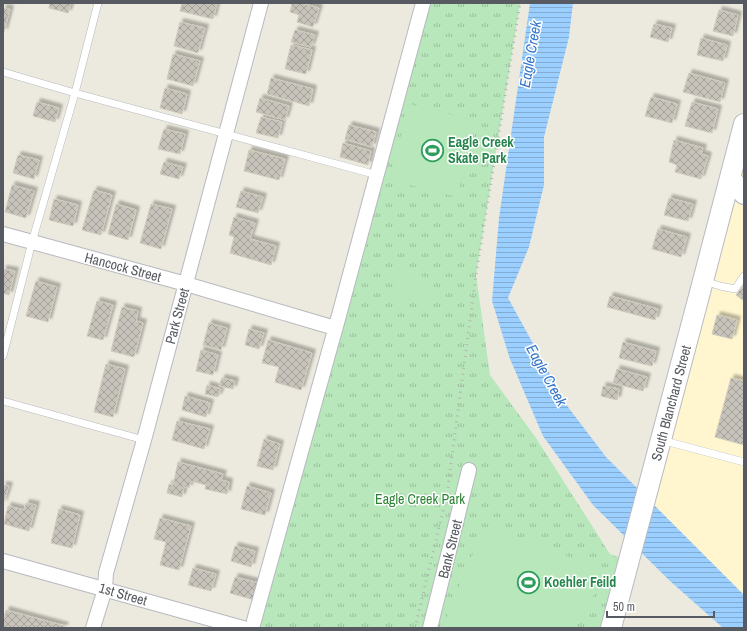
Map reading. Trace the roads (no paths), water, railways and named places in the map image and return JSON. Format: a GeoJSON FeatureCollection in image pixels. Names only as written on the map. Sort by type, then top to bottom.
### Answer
{"type":"FeatureCollection","features":[{"type":"Feature","properties":{"kind":"street","name":"Park Street"},"geometry":{"type":"LineString","coordinates":[[93,628],[104,589],[106,573],[144,440],[261,3]]}},
{"type":"Feature","properties":{"kind":"street"},"geometry":{"type":"LineString","coordinates":[[252,628],[424,3]]}},
{"type":"Feature","properties":{"kind":"street","name":"South Blanchard Street"},"geometry":{"type":"LineString","coordinates":[[611,628],[730,178],[740,154],[744,124]]}},
{"type":"Feature","properties":{"kind":"street"},"geometry":{"type":"LineString","coordinates":[[730,178],[744,194]]}},
{"type":"Feature","properties":{"kind":"street","name":"Hancock Street"},"geometry":{"type":"LineString","coordinates":[[3,234],[186,284],[335,328]]}},
{"type":"Feature","properties":{"kind":"street","name":"Bank Street"},"geometry":{"type":"LineString","coordinates":[[430,628],[469,470]]}},
{"type":"Feature","properties":{"kind":"street","name":"1st Street"},"geometry":{"type":"LineString","coordinates":[[3,561],[244,628]]}},
{"type":"Feature","properties":{"kind":"lane"},"geometry":{"type":"LineString","coordinates":[[3,356],[32,242],[75,93],[98,3]]}},
{"type":"Feature","properties":{"kind":"lane"},"geometry":{"type":"LineString","coordinates":[[3,72],[377,175]]}},
{"type":"Feature","properties":{"kind":"lane"},"geometry":{"type":"LineString","coordinates":[[703,281],[735,289],[744,276]]}},
{"type":"Feature","properties":{"kind":"lane"},"geometry":{"type":"LineString","coordinates":[[3,401],[144,440]]}},
{"type":"Feature","properties":{"kind":"lane"},"geometry":{"type":"LineString","coordinates":[[661,440],[744,462]]}},
{"type":"Feature","properties":{"kind":"water","name":"Eagle Creek"},"geometry":{"type":"Polygon","coordinates":[[[530,3],[573,3],[569,37],[544,137],[544,185],[529,247],[508,298],[568,407],[606,457],[744,595],[744,628],[723,628],[670,581],[593,505],[543,436],[510,359],[492,301],[499,218],[530,3]]]}},
{"type":"Feature","properties":{"kind":"railway"},"geometry":{"type":"LineString","coordinates":[[415,628],[447,494],[476,275],[520,3]]}},
{"type":"Feature","properties":{"kind":"place","name":"Eagle Creek Skate Park"},"geometry":{"type":"Point","coordinates":[433,150]}},
{"type":"Feature","properties":{"kind":"place","name":"Koehler Feild"},"geometry":{"type":"Point","coordinates":[529,582]}},
{"type":"Feature","properties":{"kind":"park label","name":"Eagle Creek Park"},"geometry":{"type":"Point","coordinates":[420,499]}}]}
